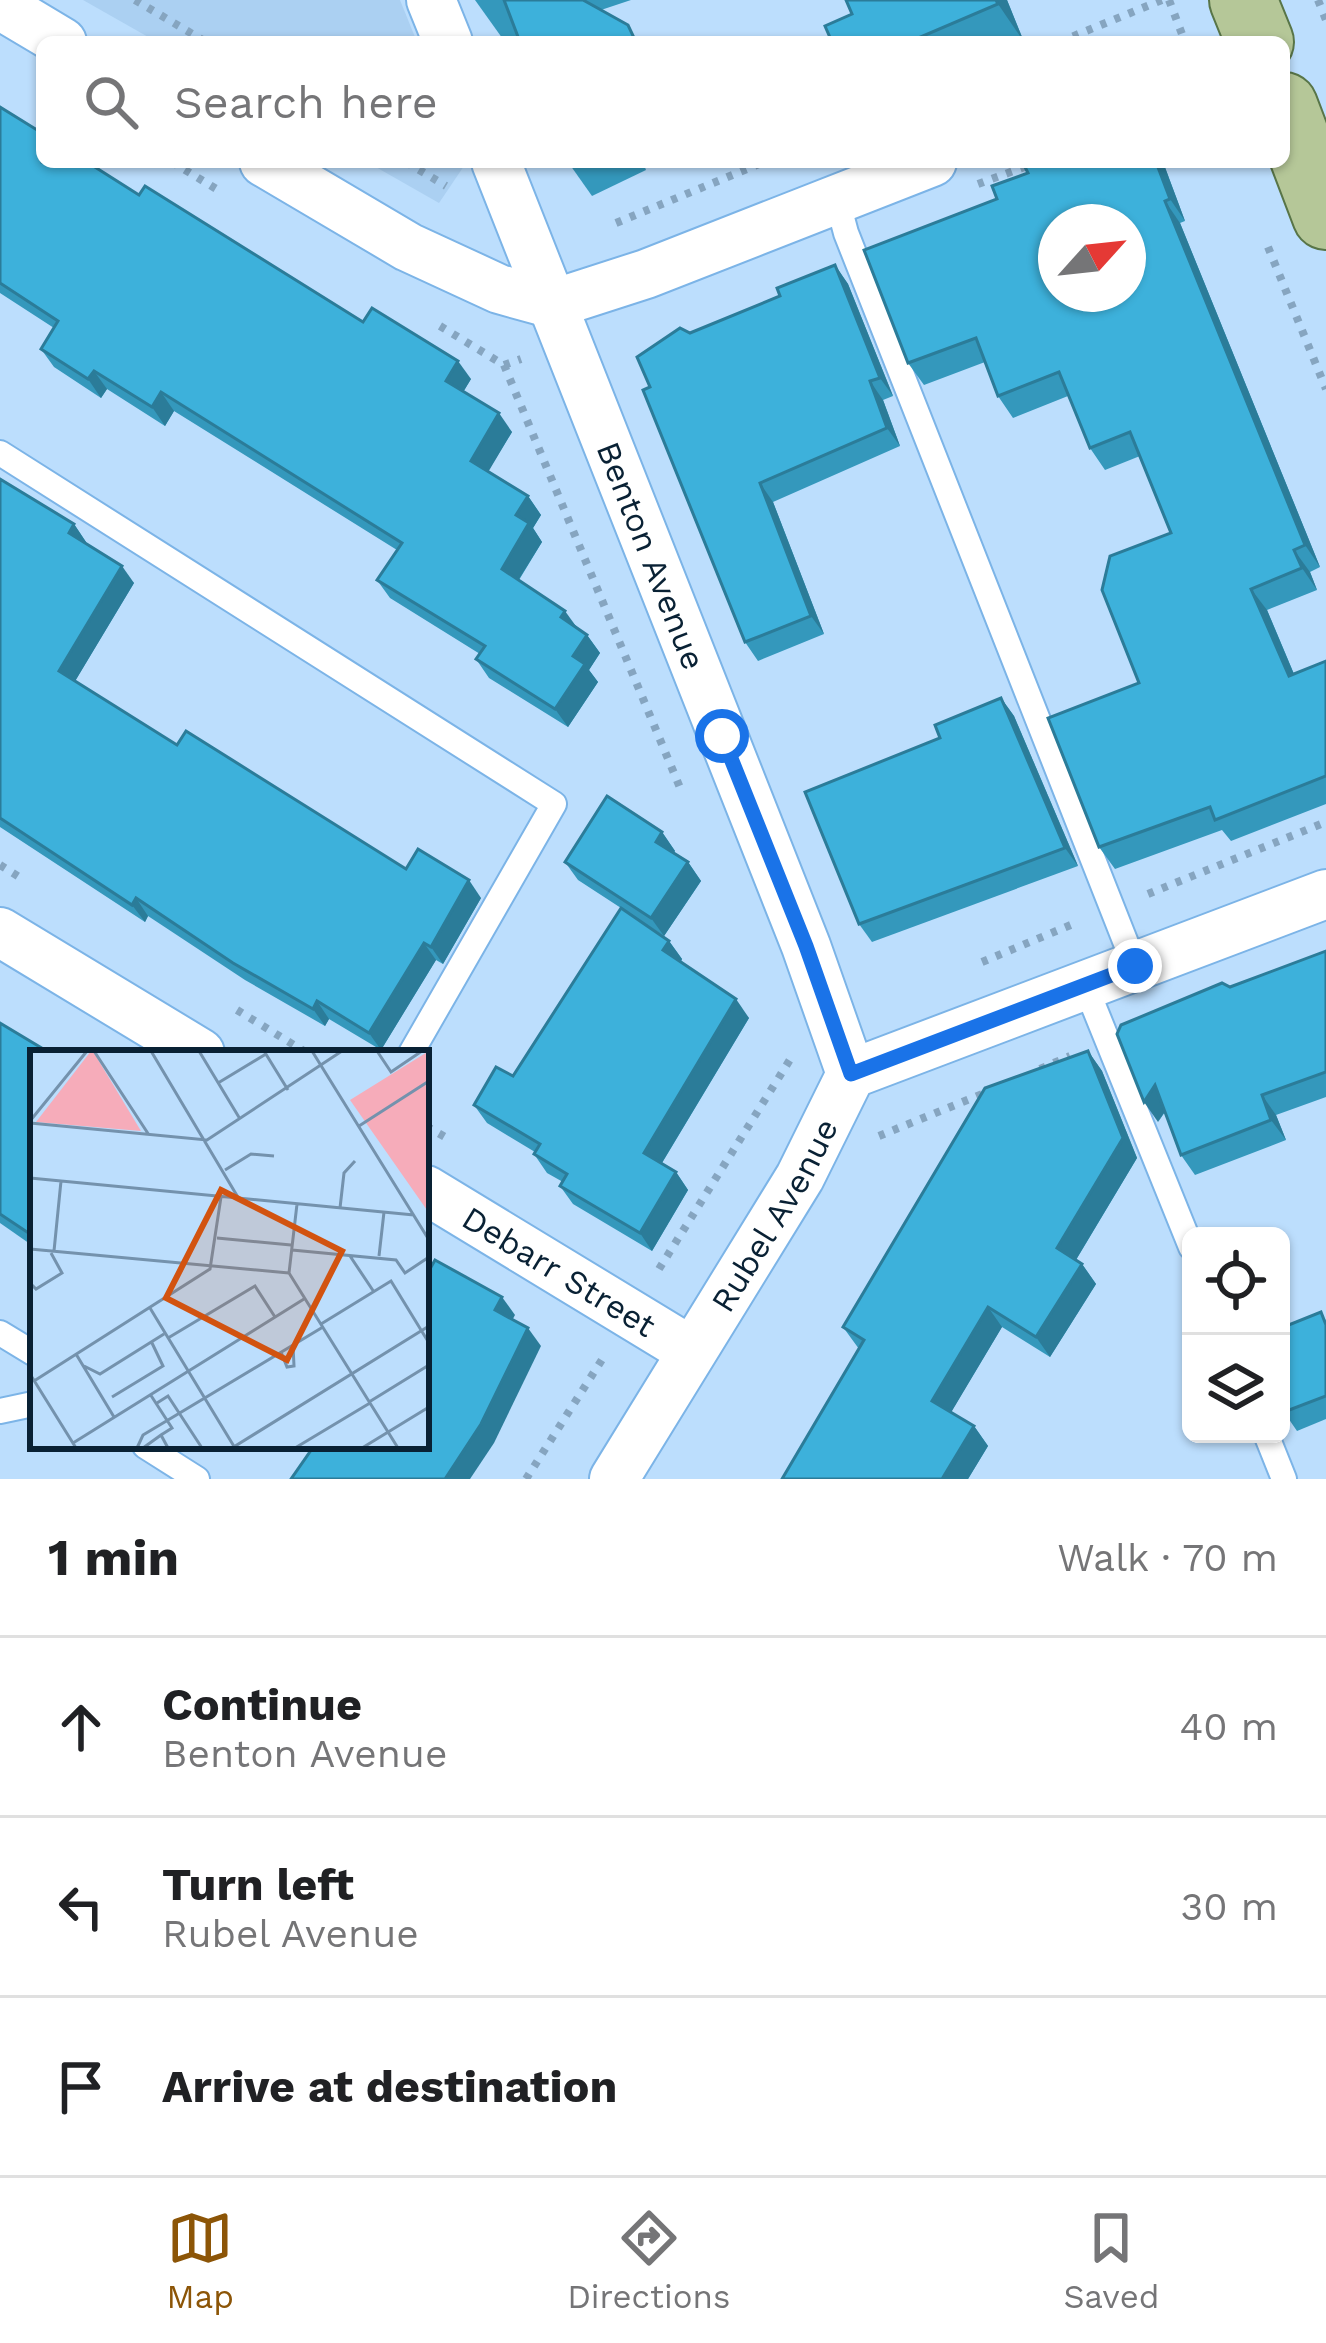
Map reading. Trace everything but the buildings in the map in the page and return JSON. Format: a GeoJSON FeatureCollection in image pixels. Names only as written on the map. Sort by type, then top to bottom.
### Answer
{"type":"FeatureCollection","features":[{"type":"Feature","properties":{"kind":"main road"},"geometry":{"type":"LineString","coordinates":[[1290,122],[1326,216]]}},
{"type":"Feature","properties":{"kind":"street"},"geometry":{"type":"LineString","coordinates":[[431,0],[446,36]]}},
{"type":"Feature","properties":{"kind":"street"},"geometry":{"type":"LineString","coordinates":[[0,5],[52,36]]}},
{"type":"Feature","properties":{"kind":"street"},"geometry":{"type":"LineString","coordinates":[[274,168],[408,247],[499,289],[553,304],[646,274],[917,168]]}},
{"type":"Feature","properties":{"kind":"street","name":"Benton Avenue"},"geometry":{"type":"LineString","coordinates":[[498,168],[806,946],[851,1074]]}},
{"type":"Feature","properties":{"kind":"street"},"geometry":{"type":"LineString","coordinates":[[851,1074],[1326,894]]}},
{"type":"Feature","properties":{"kind":"street"},"geometry":{"type":"LineString","coordinates":[[0,932],[195,1050]]}},
{"type":"Feature","properties":{"kind":"street","name":"Rubel Avenue"},"geometry":{"type":"LineString","coordinates":[[614,1479],[800,1177],[851,1074]]}},
{"type":"Feature","properties":{"kind":"street","name":"Debarr Street"},"geometry":{"type":"LineString","coordinates":[[429,1192],[692,1351]]}},
{"type":"Feature","properties":{"kind":"lane"},"geometry":{"type":"LineString","coordinates":[[837,199],[1135,966]]}},
{"type":"Feature","properties":{"kind":"lane"},"geometry":{"type":"LineString","coordinates":[[0,454],[554,804],[413,1050]]}},
{"type":"Feature","properties":{"kind":"lane"},"geometry":{"type":"LineString","coordinates":[[1085,986],[1183,1227]]}},
{"type":"Feature","properties":{"kind":"lane"},"geometry":{"type":"LineString","coordinates":[[0,1333],[30,1351]]}},
{"type":"Feature","properties":{"kind":"lane"},"geometry":{"type":"LineString","coordinates":[[0,1411],[30,1405]]}},
{"type":"Feature","properties":{"kind":"lane"},"geometry":{"type":"LineString","coordinates":[[1270,1443],[1284,1479]]}},
{"type":"Feature","properties":{"kind":"lane"},"geometry":{"type":"LineString","coordinates":[[149,1449],[180,1475]]}},
{"type":"Feature","properties":{"kind":"path"},"geometry":{"type":"LineString","coordinates":[[136,0],[196,36]]}},
{"type":"Feature","properties":{"kind":"path"},"geometry":{"type":"LineString","coordinates":[[1074,36],[1166,0],[1182,36]]}},
{"type":"Feature","properties":{"kind":"path"},"geometry":{"type":"LineString","coordinates":[[1318,0],[1326,20]]}},
{"type":"Feature","properties":{"kind":"path"},"geometry":{"type":"LineString","coordinates":[[416,168],[527,238],[564,244],[749,168]]}},
{"type":"Feature","properties":{"kind":"path"},"geometry":{"type":"LineString","coordinates":[[1267,244],[1326,389]]}},
{"type":"Feature","properties":{"kind":"path"},"geometry":{"type":"LineString","coordinates":[[504,365],[684,797]]}},
{"type":"Feature","properties":{"kind":"path"},"geometry":{"type":"LineString","coordinates":[[965,968],[1326,822]]}},
{"type":"Feature","properties":{"kind":"path"},"geometry":{"type":"LineString","coordinates":[[526,1479],[792,1056],[783,1035]]}},
{"type":"Feature","properties":{"kind":"path"},"geometry":{"type":"LineString","coordinates":[[1027,1075],[1108,1040]]}},
{"type":"Feature","properties":{"kind":"path"},"geometry":{"type":"LineString","coordinates":[[867,1156],[878,1136],[1006,1084]]}},
{"type":"Feature","properties":{"kind":"shaded area"},"geometry":{"type":"Polygon","coordinates":[[[83,0],[400,0],[415,36],[146,36],[83,0]]]}},
{"type":"Feature","properties":{"kind":"shaded area"},"geometry":{"type":"Polygon","coordinates":[[[378,168],[463,168],[439,203],[378,168]]]}},
{"type":"Feature","properties":{"kind":"route"},"geometry":{"type":"LineString","coordinates":[[722,736],[851,1074],[1135,966]]}}]}
